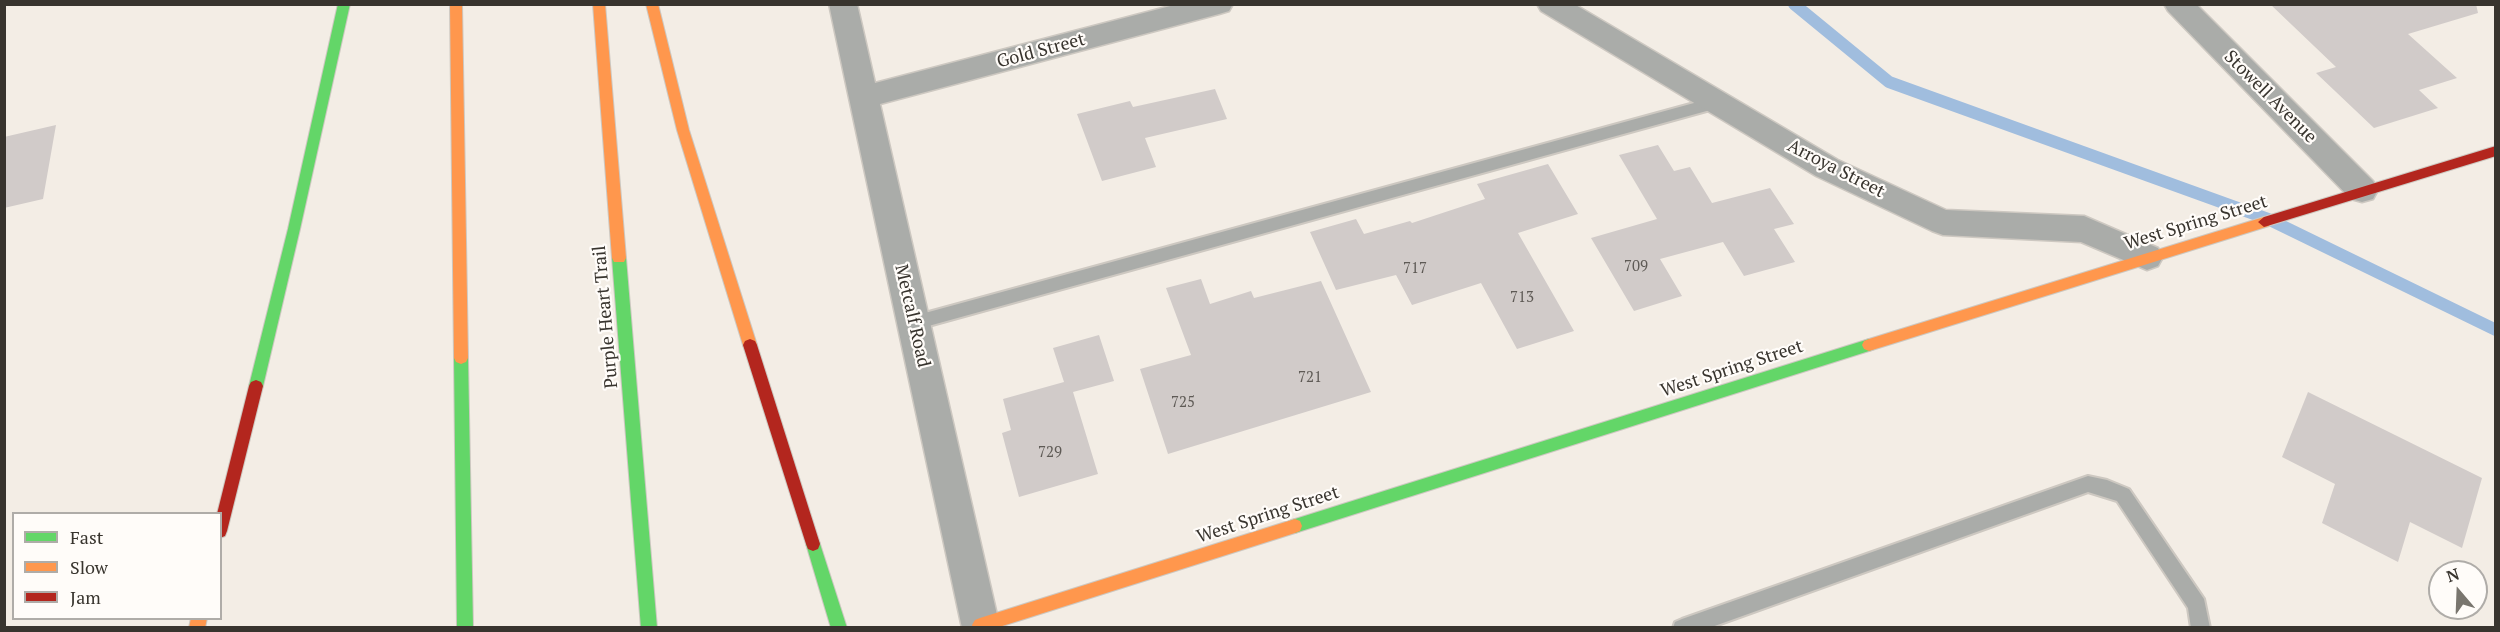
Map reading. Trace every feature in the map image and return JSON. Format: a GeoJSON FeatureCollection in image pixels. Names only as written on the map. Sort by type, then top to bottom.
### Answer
{"type":"FeatureCollection","features":[{"type":"Feature","properties":{"kind":"main road"},"geometry":{"type":"LineString","coordinates":[[222,523],[294,229],[344,4]]}},
{"type":"Feature","properties":{"kind":"main road"},"geometry":{"type":"LineString","coordinates":[[456,4],[465,627]]}},
{"type":"Feature","properties":{"kind":"main road","name":"Purple Heart Trail"},"geometry":{"type":"LineString","coordinates":[[599,4],[649,627]]}},
{"type":"Feature","properties":{"kind":"main road"},"geometry":{"type":"LineString","coordinates":[[652,4],[683,130],[839,627]]}},
{"type":"Feature","properties":{"kind":"main road","name":"West Spring Street"},"geometry":{"type":"LineString","coordinates":[[981,626],[2147,257],[2362,190],[2496,152]]}},
{"type":"Feature","properties":{"kind":"street","name":"Metcalf Road"},"geometry":{"type":"LineString","coordinates":[[843,4],[981,626]]}},
{"type":"Feature","properties":{"kind":"street","name":"Gold Street"},"geometry":{"type":"LineString","coordinates":[[863,97],[1219,4]]}},
{"type":"Feature","properties":{"kind":"street","name":"Arroya Street"},"geometry":{"type":"LineString","coordinates":[[1551,4],[1827,168],[1943,222],[2084,229],[2147,257]]}},
{"type":"Feature","properties":{"kind":"street","name":"Stowell Avenue"},"geometry":{"type":"LineString","coordinates":[[2178,4],[2362,190]]}},
{"type":"Feature","properties":{"kind":"lane"},"geometry":{"type":"LineString","coordinates":[[914,323],[1716,103]]}},
{"type":"Feature","properties":{"kind":"lane"},"geometry":{"type":"LineString","coordinates":[[1682,627],[2088,484],[2107,488],[2123,495],[2198,605],[2201,627]]}},
{"type":"Feature","properties":{"kind":"building"},"geometry":{"type":"Polygon","coordinates":[[[2270,4],[2476,4],[2478,13],[2408,34],[2457,78],[2419,90],[2438,108],[2374,128],[2316,73],[2336,67],[2270,4]]]}},
{"type":"Feature","properties":{"kind":"building"},"geometry":{"type":"Polygon","coordinates":[[[1215,89],[1227,119],[1145,138],[1156,167],[1102,181],[1077,114],[1130,101],[1133,107],[1215,89]]]}},
{"type":"Feature","properties":{"kind":"building"},"geometry":{"type":"Polygon","coordinates":[[[56,125],[43,199],[4,208],[4,137],[56,125]]]}},
{"type":"Feature","properties":{"kind":"building"},"geometry":{"type":"Polygon","coordinates":[[[1658,145],[1674,171],[1690,167],[1712,203],[1770,188],[1794,224],[1774,229],[1795,262],[1744,276],[1723,242],[1660,259],[1682,296],[1634,311],[1591,238],[1657,219],[1619,155],[1658,145]]]}},
{"type":"Feature","properties":{"kind":"building"},"geometry":{"type":"Polygon","coordinates":[[[1548,164],[1578,214],[1518,233],[1574,331],[1517,349],[1481,283],[1412,305],[1396,275],[1336,290],[1310,232],[1356,219],[1364,234],[1410,221],[1412,223],[1485,199],[1477,184],[1548,164]]]}},
{"type":"Feature","properties":{"kind":"building"},"geometry":{"type":"Polygon","coordinates":[[[1201,279],[1210,304],[1251,291],[1254,298],[1321,281],[1371,392],[1168,454],[1140,369],[1191,355],[1166,288],[1201,279]]]}},
{"type":"Feature","properties":{"kind":"building"},"geometry":{"type":"Polygon","coordinates":[[[1099,335],[1114,381],[1073,392],[1098,474],[1019,497],[1002,433],[1011,430],[1003,399],[1064,382],[1053,348],[1099,335]]]}},
{"type":"Feature","properties":{"kind":"building"},"geometry":{"type":"Polygon","coordinates":[[[2308,392],[2482,478],[2462,548],[2410,522],[2398,562],[2322,523],[2335,484],[2282,457],[2308,392]]]}},
{"type":"Feature","properties":{"kind":"waterway"},"geometry":{"type":"LineString","coordinates":[[1794,4],[1889,82],[2268,219],[2496,330]]}},
{"type":"Feature","properties":{"kind":"traffic: fast"},"geometry":{"type":"LineString","coordinates":[[256,386],[344,4]]}},
{"type":"Feature","properties":{"kind":"traffic: fast"},"geometry":{"type":"LineString","coordinates":[[619,258],[649,628]]}},
{"type":"Feature","properties":{"kind":"traffic: fast"},"geometry":{"type":"LineString","coordinates":[[1295,526],[1869,345]]}},
{"type":"Feature","properties":{"kind":"traffic: fast"},"geometry":{"type":"LineString","coordinates":[[461,358],[465,628]]}},
{"type":"Feature","properties":{"kind":"traffic: fast"},"geometry":{"type":"LineString","coordinates":[[813,544],[839,628]]}},
{"type":"Feature","properties":{"kind":"traffic: slow"},"geometry":{"type":"LineString","coordinates":[[456,4],[461,358]]}},
{"type":"Feature","properties":{"kind":"traffic: slow"},"geometry":{"type":"LineString","coordinates":[[599,4],[619,258]]}},
{"type":"Feature","properties":{"kind":"traffic: slow"},"geometry":{"type":"LineString","coordinates":[[652,4],[683,130],[750,345]]}},
{"type":"Feature","properties":{"kind":"traffic: slow"},"geometry":{"type":"LineString","coordinates":[[1869,345],[2264,222]]}},
{"type":"Feature","properties":{"kind":"traffic: slow"},"geometry":{"type":"LineString","coordinates":[[980,625],[1295,526]]}},
{"type":"Feature","properties":{"kind":"traffic: slow"},"geometry":{"type":"LineString","coordinates":[[197,628],[199,620]]}},
{"type":"Feature","properties":{"kind":"traffic: jam"},"geometry":{"type":"LineString","coordinates":[[2264,222],[2496,151]]}},
{"type":"Feature","properties":{"kind":"traffic: jam"},"geometry":{"type":"LineString","coordinates":[[750,345],[813,544]]}},
{"type":"Feature","properties":{"kind":"traffic: jam"},"geometry":{"type":"LineString","coordinates":[[222,523],[256,386]]}}]}
